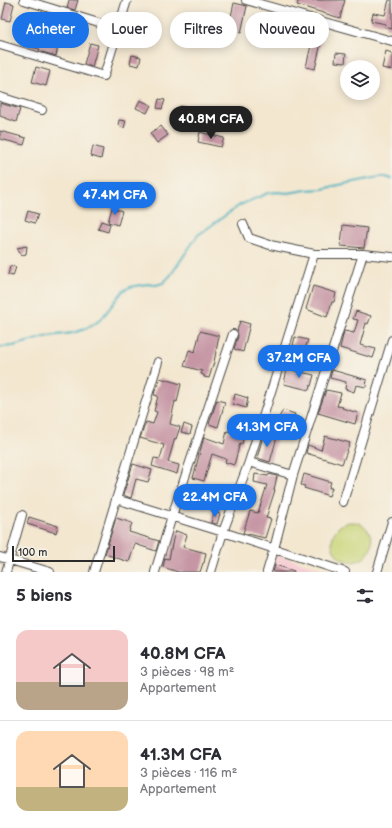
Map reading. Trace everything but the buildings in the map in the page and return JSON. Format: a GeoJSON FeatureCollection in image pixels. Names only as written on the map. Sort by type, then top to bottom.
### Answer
{"type":"FeatureCollection","features":[{"type":"Feature","properties":{"kind":"street"},"geometry":{"type":"LineString","coordinates":[[24,0],[97,23]]}},
{"type":"Feature","properties":{"kind":"street"},"geometry":{"type":"LineString","coordinates":[[123,12],[127,0]]}},
{"type":"Feature","properties":{"kind":"street"},"geometry":{"type":"LineString","coordinates":[[246,0],[392,41]]}},
{"type":"Feature","properties":{"kind":"street"},"geometry":{"type":"LineString","coordinates":[[0,45],[104,76],[112,48]]}},
{"type":"Feature","properties":{"kind":"street"},"geometry":{"type":"LineString","coordinates":[[0,97],[42,110]]}},
{"type":"Feature","properties":{"kind":"street"},"geometry":{"type":"LineString","coordinates":[[243,224],[249,238],[270,245],[314,254],[363,254],[392,257]]}},
{"type":"Feature","properties":{"kind":"street"},"geometry":{"type":"LineString","coordinates":[[211,572],[223,532],[249,462],[314,254]]}},
{"type":"Feature","properties":{"kind":"street"},"geometry":{"type":"LineString","coordinates":[[267,572],[293,475],[363,254]]}},
{"type":"Feature","properties":{"kind":"street"},"geometry":{"type":"LineString","coordinates":[[155,572],[172,516],[233,334]]}},
{"type":"Feature","properties":{"kind":"street"},"geometry":{"type":"LineString","coordinates":[[342,502],[392,340]]}},
{"type":"Feature","properties":{"kind":"street"},"geometry":{"type":"LineString","coordinates":[[94,572],[158,362]]}},
{"type":"Feature","properties":{"kind":"street"},"geometry":{"type":"LineString","coordinates":[[249,462],[293,475]]}},
{"type":"Feature","properties":{"kind":"street"},"geometry":{"type":"LineString","coordinates":[[116,500],[223,532],[274,550],[345,572]]}},
{"type":"Feature","properties":{"kind":"street"},"geometry":{"type":"LineString","coordinates":[[6,572],[22,515]]}},
{"type":"Feature","properties":{"kind":"street"},"geometry":{"type":"LineString","coordinates":[[377,572],[392,522]]}},
{"type":"Feature","properties":{"kind":"street"},"geometry":{"type":"LineString","coordinates":[[0,557],[50,572]]}},
{"type":"Feature","properties":{"kind":"shaded area"},"geometry":{"type":"Polygon","coordinates":[[[277,555],[332,572],[272,572],[277,555]]]}},
{"type":"Feature","properties":{"kind":"green space"},"geometry":{"type":"Polygon","coordinates":[[[352,522],[366,528],[372,542],[366,556],[352,562],[338,556],[332,542],[338,528],[352,522]]]}},
{"type":"Feature","properties":{"kind":"waterway"},"geometry":{"type":"LineString","coordinates":[[0,347],[13,346],[49,336],[73,333],[96,323],[102,318],[123,291],[130,287],[163,283],[170,276],[198,235],[240,205],[268,193],[288,193],[323,189],[379,177],[392,179]]}}]}
